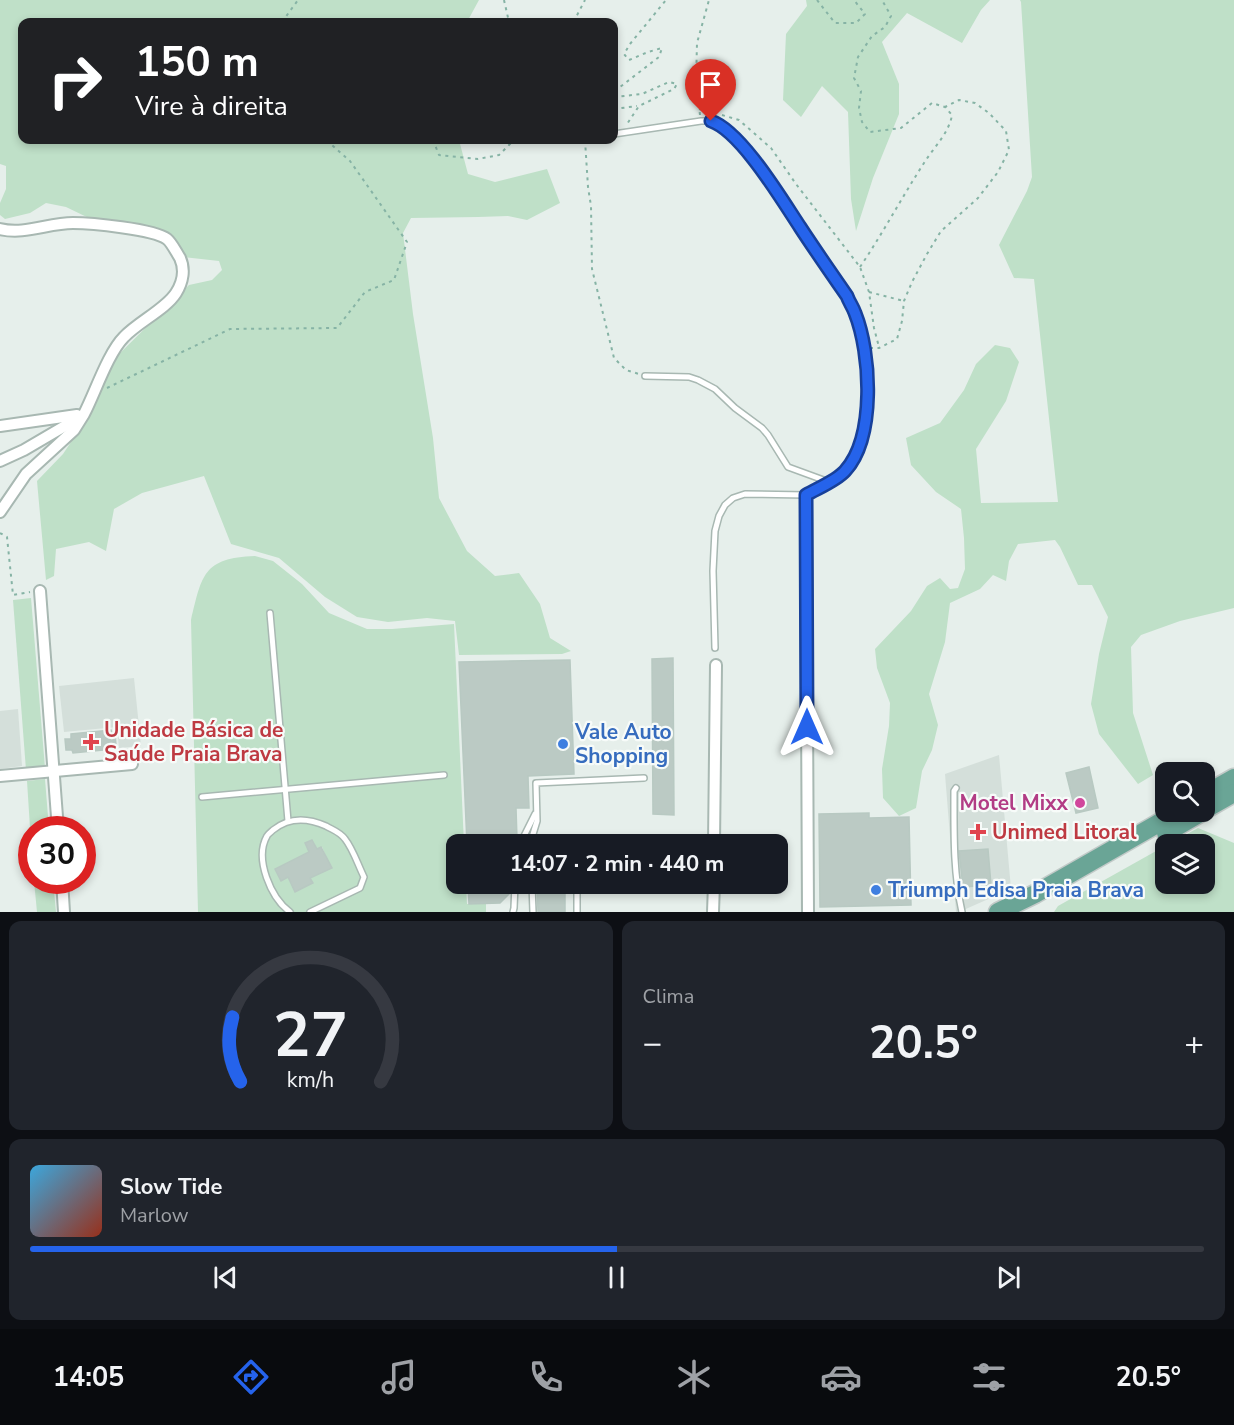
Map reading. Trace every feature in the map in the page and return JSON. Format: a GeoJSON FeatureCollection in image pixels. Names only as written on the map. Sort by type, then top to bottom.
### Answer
{"type":"FeatureCollection","features":[{"type":"Feature","properties":{"kind":"main road"},"geometry":{"type":"LineString","coordinates":[[1215,789],[1234,778]]}},
{"type":"Feature","properties":{"kind":"main road"},"geometry":{"type":"LineString","coordinates":[[1215,804],[1234,793]]}},
{"type":"Feature","properties":{"kind":"main road"},"geometry":{"type":"LineString","coordinates":[[998,912],[1044,889],[1161,822]]}},
{"type":"Feature","properties":{"kind":"main road"},"geometry":{"type":"LineString","coordinates":[[1026,912],[1184,822]]}},
{"type":"Feature","properties":{"kind":"street"},"geometry":{"type":"LineString","coordinates":[[0,229],[25,231],[72,223],[148,232],[167,239],[176,250],[182,264],[183,274],[176,293],[168,302],[125,335],[117,344],[74,430],[26,474],[0,512]]}},
{"type":"Feature","properties":{"kind":"street"},"geometry":{"type":"LineString","coordinates":[[0,426],[84,414]]}},
{"type":"Feature","properties":{"kind":"street"},"geometry":{"type":"LineString","coordinates":[[0,461],[24,450],[84,414]]}},
{"type":"Feature","properties":{"kind":"street"},"geometry":{"type":"LineString","coordinates":[[806,495],[808,912]]}},
{"type":"Feature","properties":{"kind":"street"},"geometry":{"type":"LineString","coordinates":[[40,591],[57,816]]}},
{"type":"Feature","properties":{"kind":"street"},"geometry":{"type":"LineString","coordinates":[[714,834],[716,665]]}},
{"type":"Feature","properties":{"kind":"street"},"geometry":{"type":"LineString","coordinates":[[0,776],[132,764]]}},
{"type":"Feature","properties":{"kind":"street"},"geometry":{"type":"LineString","coordinates":[[63,894],[64,912]]}},
{"type":"Feature","properties":{"kind":"street"},"geometry":{"type":"LineString","coordinates":[[714,894],[714,912]]}},
{"type":"Feature","properties":{"kind":"lane"},"geometry":{"type":"LineString","coordinates":[[621,134],[700,121],[718,123],[747,152],[769,180],[847,296],[855,314],[864,348],[868,394],[866,416],[862,440],[854,458],[844,472],[806,495],[745,494],[733,498],[725,505],[719,516],[715,531],[713,571],[716,648]]}},
{"type":"Feature","properties":{"kind":"lane"},"geometry":{"type":"LineString","coordinates":[[645,376],[689,377],[708,385],[762,428],[788,467],[829,482]]}},
{"type":"Feature","properties":{"kind":"lane"},"geometry":{"type":"LineString","coordinates":[[270,613],[288,821]]}},
{"type":"Feature","properties":{"kind":"lane"},"geometry":{"type":"LineString","coordinates":[[202,796],[444,775]]}},
{"type":"Feature","properties":{"kind":"lane"},"geometry":{"type":"LineString","coordinates":[[533,834],[537,821],[536,783],[644,778]]}},
{"type":"Feature","properties":{"kind":"lane"},"geometry":{"type":"LineString","coordinates":[[956,788],[954,791],[954,848],[962,912]]}},
{"type":"Feature","properties":{"kind":"lane"},"geometry":{"type":"LineString","coordinates":[[525,834],[537,810]]}},
{"type":"Feature","properties":{"kind":"lane"},"geometry":{"type":"LineString","coordinates":[[290,912],[277,898],[269,883],[262,865],[263,850],[267,836],[276,828],[288,821],[300,819],[315,821],[339,832],[347,841],[364,877],[360,888],[310,912]]}},
{"type":"Feature","properties":{"kind":"lane"},"geometry":{"type":"LineString","coordinates":[[513,912],[515,894]]}},
{"type":"Feature","properties":{"kind":"lane"},"geometry":{"type":"LineString","coordinates":[[532,894],[533,912]]}},
{"type":"Feature","properties":{"kind":"lane"},"geometry":{"type":"LineString","coordinates":[[577,894],[577,912]]}},
{"type":"Feature","properties":{"kind":"path"},"geometry":{"type":"LineString","coordinates":[[285,18],[298,0]]}},
{"type":"Feature","properties":{"kind":"path"},"geometry":{"type":"LineString","coordinates":[[504,0],[508,18]]}},
{"type":"Feature","properties":{"kind":"path"},"geometry":{"type":"LineString","coordinates":[[576,18],[585,0]]}},
{"type":"Feature","properties":{"kind":"path"},"geometry":{"type":"LineString","coordinates":[[618,88],[659,57],[662,48],[629,60],[624,54],[666,0]]}},
{"type":"Feature","properties":{"kind":"path"},"geometry":{"type":"LineString","coordinates":[[700,121],[696,81],[697,42],[709,0]]}},
{"type":"Feature","properties":{"kind":"path"},"geometry":{"type":"LineString","coordinates":[[817,0],[835,23],[856,23],[865,14],[854,0]]}},
{"type":"Feature","properties":{"kind":"path"},"geometry":{"type":"LineString","coordinates":[[860,267],[878,242],[924,163],[950,126],[952,115],[945,107],[932,103],[901,128],[870,132],[862,122],[859,108],[861,91],[854,78],[858,57],[872,36],[885,27],[891,16],[882,0]]}},
{"type":"Feature","properties":{"kind":"path"},"geometry":{"type":"LineString","coordinates":[[618,97],[642,94],[669,82],[677,84],[674,89],[639,106],[618,109]]}},
{"type":"Feature","properties":{"kind":"path"},"geometry":{"type":"LineString","coordinates":[[864,348],[879,348],[897,339],[904,301],[912,282],[942,231],[978,198],[998,172],[1009,150],[1006,131],[989,113],[975,103],[959,100],[945,107]]}},
{"type":"Feature","properties":{"kind":"path"},"geometry":{"type":"LineString","coordinates":[[621,134],[639,106]]}},
{"type":"Feature","properties":{"kind":"path"},"geometry":{"type":"LineString","coordinates":[[699,109],[739,120],[771,148],[860,267],[869,292],[879,348]]}},
{"type":"Feature","properties":{"kind":"path"},"geometry":{"type":"LineString","coordinates":[[94,394],[230,329],[337,328],[365,292],[394,280],[406,242],[350,161],[331,144]]}},
{"type":"Feature","properties":{"kind":"path"},"geometry":{"type":"LineString","coordinates":[[435,144],[439,155],[478,159],[499,155],[510,144]]}},
{"type":"Feature","properties":{"kind":"path"},"geometry":{"type":"LineString","coordinates":[[585,144],[591,206],[592,269],[614,358],[626,370],[645,376]]}},
{"type":"Feature","properties":{"kind":"path"},"geometry":{"type":"LineString","coordinates":[[869,292],[904,301]]}},
{"type":"Feature","properties":{"kind":"path"},"geometry":{"type":"LineString","coordinates":[[0,533],[7,537],[13,595],[40,591]]}},
{"type":"Feature","properties":{"kind":"shaded area"},"geometry":{"type":"Polygon","coordinates":[[[134,678],[141,746],[119,748],[117,727],[64,732],[59,686],[134,678]]]}},
{"type":"Feature","properties":{"kind":"shaded area"},"geometry":{"type":"Polygon","coordinates":[[[18,709],[22,766],[0,769],[0,711],[18,709]]]}},
{"type":"Feature","properties":{"kind":"shaded area","name":"Unimed Litoral"},"geometry":{"type":"Polygon","coordinates":[[[999,755],[1011,889],[956,912],[945,774],[999,755]]]}},
{"type":"Feature","properties":{"kind":"green space"},"geometry":{"type":"Polygon","coordinates":[[[0,0],[479,0],[469,18],[18,18],[18,144],[460,144],[468,174],[495,182],[547,169],[560,203],[527,220],[508,216],[411,218],[403,233],[413,314],[433,438],[439,498],[467,551],[495,576],[519,573],[540,604],[550,638],[571,651],[562,654],[459,655],[455,621],[427,618],[388,622],[357,617],[325,597],[279,558],[231,544],[204,476],[142,493],[114,509],[106,551],[89,542],[56,549],[54,576],[46,580],[37,481],[63,454],[91,412],[116,357],[189,285],[212,280],[222,270],[219,261],[183,257],[163,231],[93,220],[66,207],[46,203],[30,213],[5,219],[0,215],[0,203],[6,189],[6,166],[0,164],[0,0]]]}},
{"type":"Feature","properties":{"kind":"green space"},"geometry":{"type":"Polygon","coordinates":[[[806,0],[990,0],[981,10],[962,43],[907,13],[882,42],[899,84],[899,114],[873,178],[856,231],[851,199],[848,112],[822,86],[801,117],[783,100],[786,34],[807,6],[806,0]]]}},
{"type":"Feature","properties":{"kind":"green space"},"geometry":{"type":"Polygon","coordinates":[[[1020,0],[1234,0],[1234,608],[1180,621],[1141,635],[1131,647],[1133,713],[1153,775],[1138,784],[1099,734],[1091,704],[1108,617],[1092,585],[1078,585],[1055,540],[1018,544],[1009,561],[1006,581],[993,575],[980,589],[950,603],[945,642],[929,694],[938,725],[932,750],[922,771],[916,808],[899,816],[883,798],[882,769],[890,703],[877,668],[875,649],[911,611],[927,586],[940,578],[950,589],[958,588],[965,569],[961,509],[936,492],[911,465],[906,438],[940,423],[964,390],[976,364],[995,345],[1010,348],[1019,362],[1006,401],[976,449],[981,503],[1058,502],[1034,279],[1014,278],[999,245],[1032,177],[1020,0]]]}},
{"type":"Feature","properties":{"kind":"green space"},"geometry":{"type":"Polygon","coordinates":[[[255,556],[273,561],[302,584],[329,613],[367,629],[454,624],[464,834],[446,834],[446,894],[466,894],[467,904],[486,903],[486,912],[198,912],[191,620],[202,581],[215,565],[238,557],[255,556]],[[312,840],[305,843],[309,852],[281,881],[288,877],[295,892],[312,883],[310,878],[331,868],[322,847],[317,849],[312,840]]]}},
{"type":"Feature","properties":{"kind":"green space"},"geometry":{"type":"Polygon","coordinates":[[[31,598],[45,768],[26,770],[13,600],[31,598]]]}},
{"type":"Feature","properties":{"kind":"green space"},"geometry":{"type":"Polygon","coordinates":[[[45,779],[48,816],[29,816],[27,781],[45,779]]]}},
{"type":"Feature","properties":{"kind":"green space"},"geometry":{"type":"Polygon","coordinates":[[[1198,828],[1212,834],[1187,834],[1198,828]]]}},
{"type":"Feature","properties":{"kind":"green space"},"geometry":{"type":"Polygon","coordinates":[[[1215,835],[1234,843],[1234,912],[1054,912],[1058,906],[1155,852],[1155,894],[1215,894],[1215,835]]]}},
{"type":"Feature","properties":{"kind":"green space"},"geometry":{"type":"Polygon","coordinates":[[[35,894],[54,894],[56,912],[37,912],[35,894]]]}},
{"type":"Feature","properties":{"kind":"building"},"geometry":{"type":"Polygon","coordinates":[[[673,658],[674,815],[653,814],[652,659],[673,658]]]}},
{"type":"Feature","properties":{"kind":"building"},"geometry":{"type":"Polygon","coordinates":[[[570,660],[574,774],[528,776],[529,808],[516,808],[517,834],[467,834],[459,662],[570,660]]]}},
{"type":"Feature","properties":{"kind":"building","name":"Unidade Básica de Saúde Praia Brava"},"geometry":{"type":"Polygon","coordinates":[[[111,730],[112,734],[115,734],[116,745],[113,745],[113,749],[73,753],[72,750],[66,750],[65,739],[71,739],[71,734],[111,730]]]}},
{"type":"Feature","properties":{"kind":"building"},"geometry":{"type":"Polygon","coordinates":[[[1089,767],[1098,808],[1076,813],[1066,773],[1089,767]]]}},
{"type":"Feature","properties":{"kind":"building"},"geometry":{"type":"Polygon","coordinates":[[[869,813],[869,818],[909,817],[911,905],[820,907],[819,814],[869,813]]]}},
{"type":"Feature","properties":{"kind":"building"},"geometry":{"type":"Polygon","coordinates":[[[312,840],[317,849],[321,847],[332,868],[310,878],[313,883],[295,892],[288,877],[281,881],[275,869],[309,852],[305,843],[312,840]]]}},
{"type":"Feature","properties":{"kind":"building"},"geometry":{"type":"Polygon","coordinates":[[[988,849],[991,885],[963,887],[959,851],[988,849]]]}},
{"type":"Feature","properties":{"kind":"building"},"geometry":{"type":"Polygon","coordinates":[[[468,894],[509,894],[500,903],[469,904],[468,894]]]}},
{"type":"Feature","properties":{"kind":"building"},"geometry":{"type":"Polygon","coordinates":[[[537,894],[565,894],[565,912],[538,912],[537,894]]]}},
{"type":"Feature","properties":{"kind":"place","name":"Unidade Básica de Saúde Praia Brava"},"geometry":{"type":"Point","coordinates":[91,742]}},
{"type":"Feature","properties":{"kind":"place","name":"Vale Auto Shopping"},"geometry":{"type":"Point","coordinates":[563,744]}},
{"type":"Feature","properties":{"kind":"place","name":"Motel Mixx"},"geometry":{"type":"Point","coordinates":[1080,803]}},
{"type":"Feature","properties":{"kind":"place","name":"Unimed Litoral"},"geometry":{"type":"Point","coordinates":[978,832]}},
{"type":"Feature","properties":{"kind":"place","name":"Triumph Edisa Praia Brava"},"geometry":{"type":"Point","coordinates":[876,890]}},
{"type":"Feature","properties":{"kind":"route"},"geometry":{"type":"LineString","coordinates":[[711,121],[718,123],[733,136],[769,180],[847,296],[860,328],[864,348],[868,394],[862,440],[854,458],[844,472],[806,495],[807,727]]}}]}
